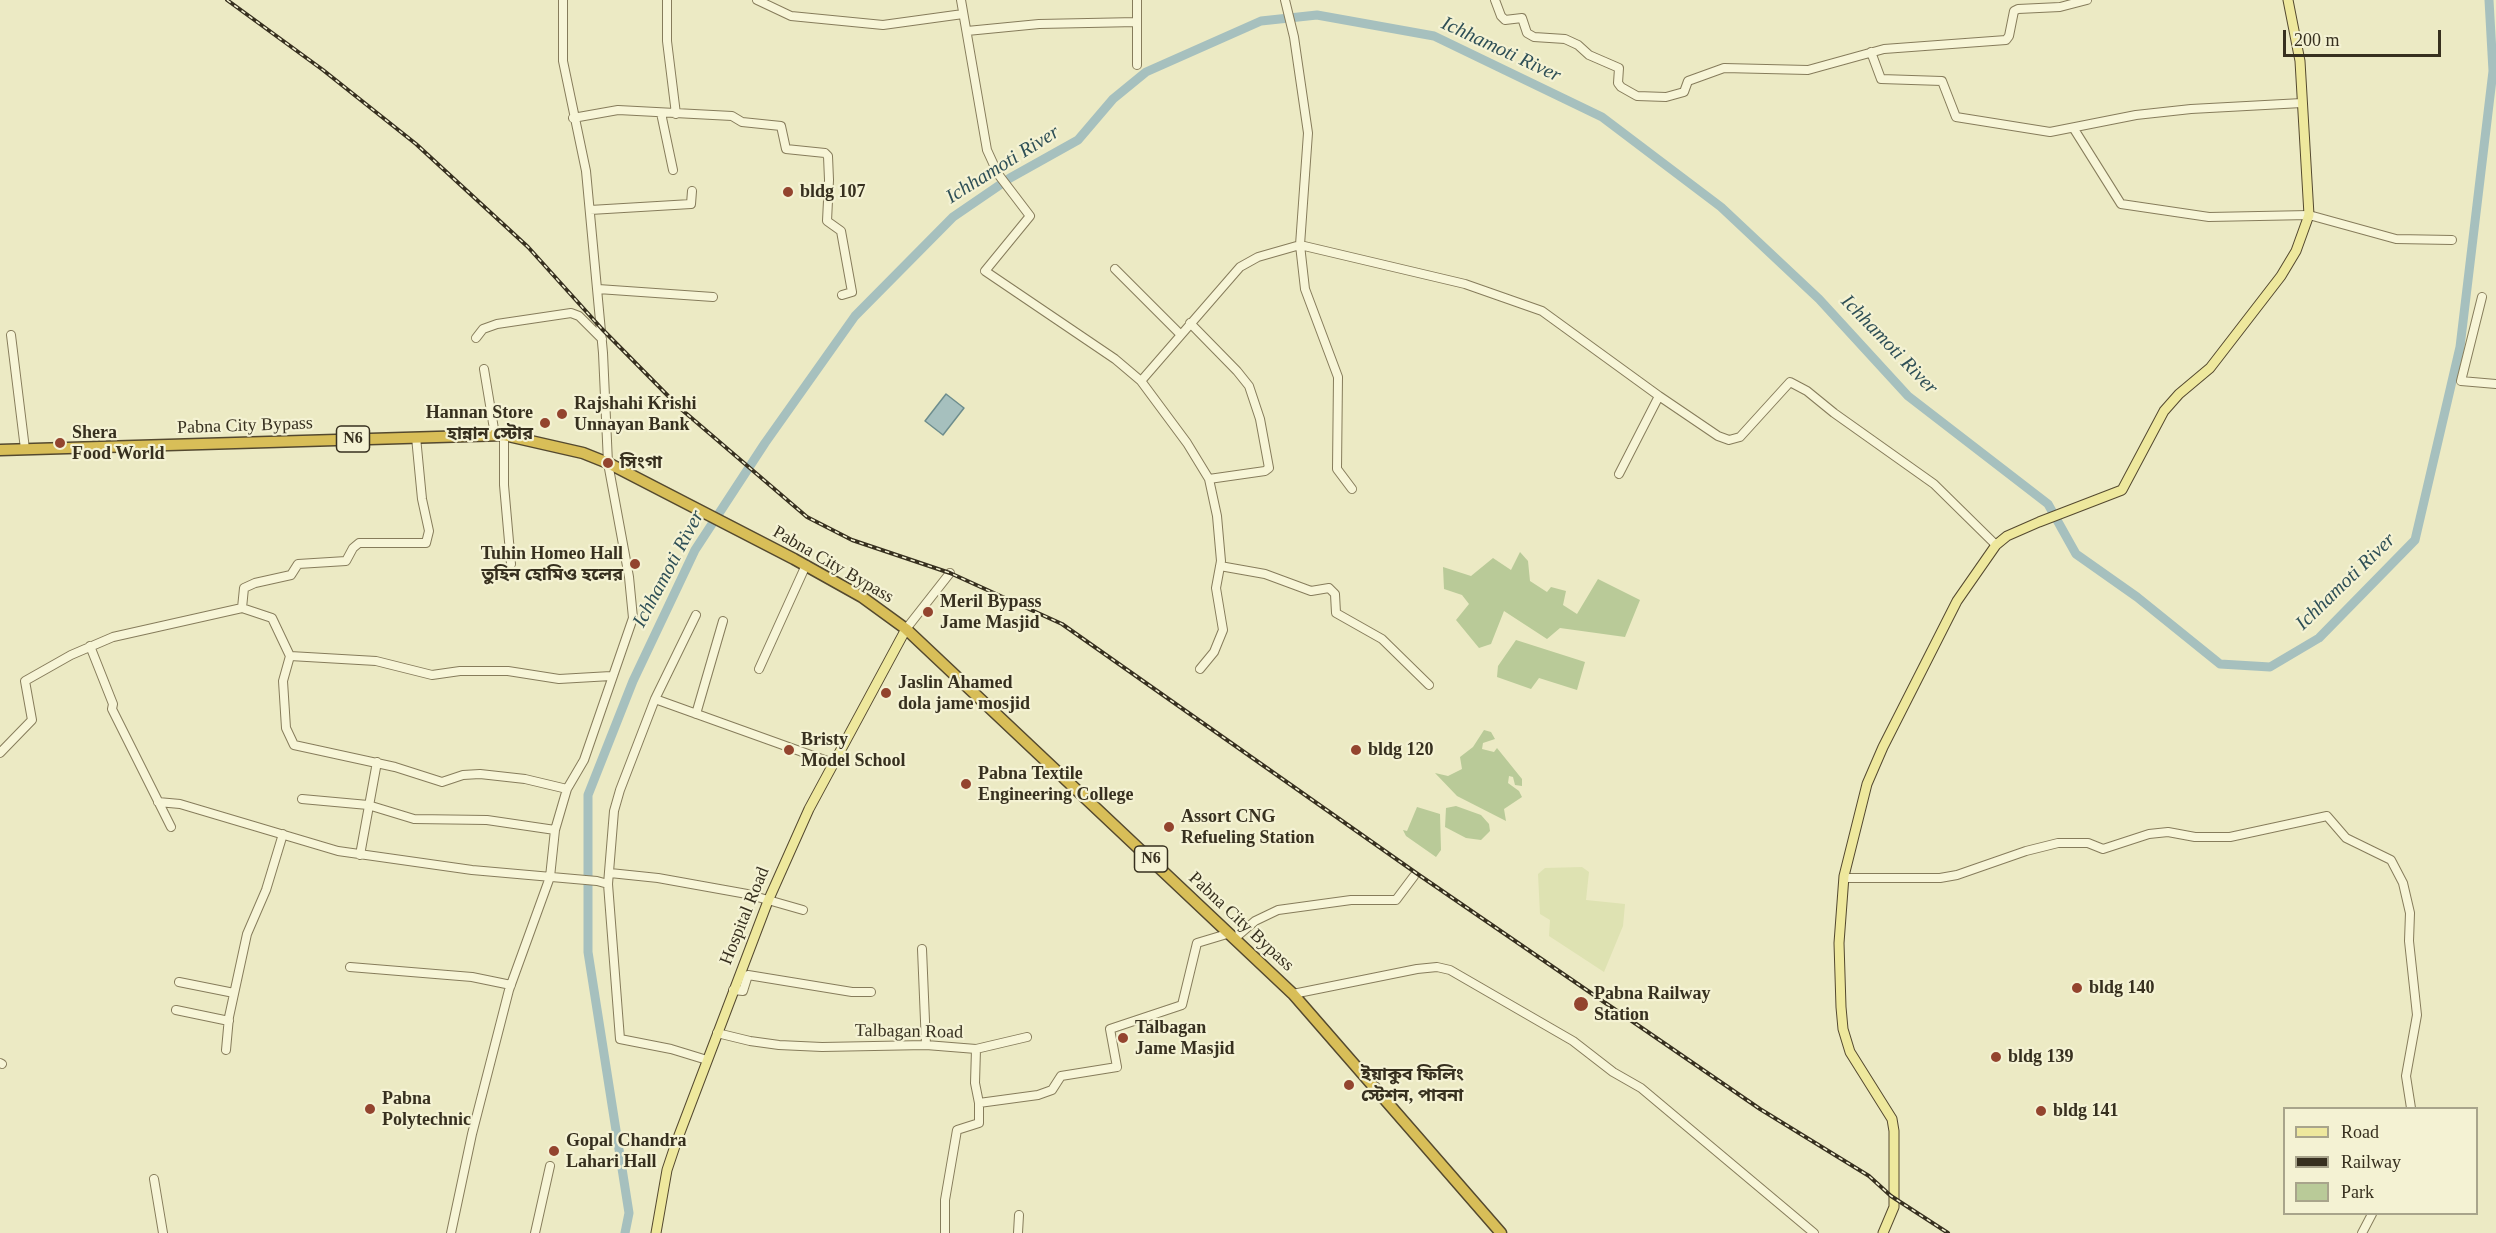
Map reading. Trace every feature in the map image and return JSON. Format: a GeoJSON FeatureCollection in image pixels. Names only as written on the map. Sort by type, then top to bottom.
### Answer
{"type":"FeatureCollection","features":[{"type":"Feature","properties":{"kind":"highway","name":"Pabna City Bypass"},"geometry":{"type":"LineString","coordinates":[[0,450],[500,435],[583,453],[608,463],[806,565],[862,597],[906,629],[1293,994],[1501,1233]]}},
{"type":"Feature","properties":{"kind":"main road"},"geometry":{"type":"LineString","coordinates":[[1883,1233],[1894,1207],[1894,1131],[1892,1119],[1850,1052],[1843,1029],[1839,943],[1844,878],[1867,784],[1882,747],[1958,602],[1996,545],[2007,536],[2039,522],[2114,495],[2127,485],[2164,411],[2179,394],[2210,368],[2282,276],[2296,251],[2309,215],[2300,61],[2288,0]]}},
{"type":"Feature","properties":{"kind":"main road","name":"Hospital Road"},"geometry":{"type":"LineString","coordinates":[[656,1233],[668,1170],[717,1032],[768,901],[794,839],[906,629]]}},
{"type":"Feature","properties":{"kind":"street"},"geometry":{"type":"LineString","coordinates":[[450,1233],[472,1134],[511,985],[550,877],[555,830],[567,789],[584,760],[633,612],[608,463],[602,339],[586,171],[562,61],[563,0]]}},
{"type":"Feature","properties":{"kind":"street"},"geometry":{"type":"LineString","coordinates":[[667,0],[668,41],[676,114]]}},
{"type":"Feature","properties":{"kind":"street"},"geometry":{"type":"LineString","coordinates":[[757,0],[791,16],[883,25],[963,14]]}},
{"type":"Feature","properties":{"kind":"street"},"geometry":{"type":"LineString","coordinates":[[961,0],[968,30],[983,134],[998,174],[1030,216],[985,271],[1115,359],[1140,381],[1187,443],[1209,479],[1217,516],[1220,566],[1215,588],[1223,630],[1214,652],[1200,669]]}},
{"type":"Feature","properties":{"kind":"street"},"geometry":{"type":"LineString","coordinates":[[1137,0],[1137,65]]}},
{"type":"Feature","properties":{"kind":"street"},"geometry":{"type":"LineString","coordinates":[[1495,0],[1505,20],[1522,18],[1527,33],[1534,37],[1565,39],[1578,45],[1589,55],[1619,68],[1619,86],[1637,96],[1666,97],[1684,92],[1688,81],[1724,68],[1808,70],[1899,46],[2006,40],[2009,36],[2013,11],[2060,7],[2087,0]]}},
{"type":"Feature","properties":{"kind":"street"},"geometry":{"type":"LineString","coordinates":[[1285,3],[1294,37],[1308,133],[1300,245],[1305,289],[1338,377],[1337,471],[1352,489]]}},
{"type":"Feature","properties":{"kind":"street"},"geometry":{"type":"LineString","coordinates":[[968,30],[1039,24],[1137,22]]}},
{"type":"Feature","properties":{"kind":"street"},"geometry":{"type":"LineString","coordinates":[[1871,52],[1881,79],[1942,81],[1956,117],[2050,132],[2136,115],[2191,109],[2302,103]]}},
{"type":"Feature","properties":{"kind":"street"},"geometry":{"type":"LineString","coordinates":[[573,118],[618,110],[732,116],[742,122],[778,124],[783,130],[786,149],[826,154],[829,180],[827,221],[841,231],[852,292],[842,295]]}},
{"type":"Feature","properties":{"kind":"street"},"geometry":{"type":"LineString","coordinates":[[661,113],[673,170]]}},
{"type":"Feature","properties":{"kind":"street"},"geometry":{"type":"LineString","coordinates":[[2074,129],[2121,204],[2209,217],[2309,215],[2396,238],[2452,240]]}},
{"type":"Feature","properties":{"kind":"street"},"geometry":{"type":"LineString","coordinates":[[590,210],[691,204],[692,191]]}},
{"type":"Feature","properties":{"kind":"street"},"geometry":{"type":"LineString","coordinates":[[1140,381],[1240,267],[1258,256],[1300,245],[1465,284],[1542,311],[1659,396],[1718,436],[1729,440],[1740,437],[1790,382],[1807,391],[1934,484],[1996,545]]}},
{"type":"Feature","properties":{"kind":"street"},"geometry":{"type":"LineString","coordinates":[[1115,269],[1180,334]]}},
{"type":"Feature","properties":{"kind":"street"},"geometry":{"type":"LineString","coordinates":[[598,289],[713,297]]}},
{"type":"Feature","properties":{"kind":"street"},"geometry":{"type":"LineString","coordinates":[[2482,297],[2461,381],[2496,384]]}},
{"type":"Feature","properties":{"kind":"street"},"geometry":{"type":"LineString","coordinates":[[476,338],[483,329],[496,324],[571,313],[579,316],[602,339]]}},
{"type":"Feature","properties":{"kind":"street"},"geometry":{"type":"LineString","coordinates":[[1190,323],[1249,386],[1260,419],[1269,468],[1209,479]]}},
{"type":"Feature","properties":{"kind":"street"},"geometry":{"type":"LineString","coordinates":[[11,335],[25,449]]}},
{"type":"Feature","properties":{"kind":"street"},"geometry":{"type":"LineString","coordinates":[[484,369],[500,435],[511,564]]}},
{"type":"Feature","properties":{"kind":"street"},"geometry":{"type":"LineString","coordinates":[[1619,474],[1659,396]]}},
{"type":"Feature","properties":{"kind":"street"},"geometry":{"type":"LineString","coordinates":[[242,608],[244,588],[255,583],[291,575],[298,564],[346,561],[353,548],[359,543],[426,543],[429,531],[422,499],[416,437]]}},
{"type":"Feature","properties":{"kind":"street"},"geometry":{"type":"LineString","coordinates":[[759,669],[806,565]]}},
{"type":"Feature","properties":{"kind":"street"},"geometry":{"type":"LineString","coordinates":[[1220,566],[1265,574],[1311,591],[1329,588],[1335,594],[1336,613],[1382,639],[1429,685]]}},
{"type":"Feature","properties":{"kind":"street"},"geometry":{"type":"LineString","coordinates":[[906,629],[950,573]]}},
{"type":"Feature","properties":{"kind":"street"},"geometry":{"type":"LineString","coordinates":[[0,753],[32,721],[25,681],[90,646],[112,637],[174,621],[242,608],[272,618],[290,656],[283,681],[286,728],[291,742],[299,746],[377,762],[442,782],[463,775],[480,774],[525,779],[567,789]]}},
{"type":"Feature","properties":{"kind":"street"},"geometry":{"type":"LineString","coordinates":[[696,615],[655,699],[614,811],[608,884],[620,1039],[671,1049],[707,1060]]}},
{"type":"Feature","properties":{"kind":"street"},"geometry":{"type":"LineString","coordinates":[[696,714],[723,621]]}},
{"type":"Feature","properties":{"kind":"street"},"geometry":{"type":"LineString","coordinates":[[90,646],[113,704],[112,709],[171,827]]}},
{"type":"Feature","properties":{"kind":"street"},"geometry":{"type":"LineString","coordinates":[[290,656],[376,661],[432,675],[460,671],[508,671],[559,679],[611,676]]}},
{"type":"Feature","properties":{"kind":"street"},"geometry":{"type":"LineString","coordinates":[[655,699],[833,763]]}},
{"type":"Feature","properties":{"kind":"street"},"geometry":{"type":"LineString","coordinates":[[360,855],[377,762]]}},
{"type":"Feature","properties":{"kind":"street"},"geometry":{"type":"LineString","coordinates":[[302,799],[368,805],[414,819],[488,820],[555,830]]}},
{"type":"Feature","properties":{"kind":"street"},"geometry":{"type":"LineString","coordinates":[[158,802],[180,804],[338,851],[472,870],[597,880],[608,884]]}},
{"type":"Feature","properties":{"kind":"street"},"geometry":{"type":"LineString","coordinates":[[1844,878],[1940,878],[1957,875],[2026,850],[2058,843],[2088,843],[2103,849],[2148,834],[2168,832],[2195,837],[2230,837],[2327,816],[2346,838],[2391,861],[2403,883],[2410,913],[2409,941],[2417,1015],[2406,1076],[2411,1107]]}},
{"type":"Feature","properties":{"kind":"street"},"geometry":{"type":"LineString","coordinates":[[226,1050],[234,993],[247,934],[266,890],[283,834]]}},
{"type":"Feature","properties":{"kind":"street"},"geometry":{"type":"LineString","coordinates":[[610,873],[658,878],[803,910]]}},
{"type":"Feature","properties":{"kind":"street"},"geometry":{"type":"LineString","coordinates":[[945,1233],[945,1200],[957,1130],[979,1123],[979,1103],[1046,1093],[1052,1090],[1061,1076],[1117,1067],[1110,1029],[1182,1005],[1197,943],[1231,937],[1278,910],[1351,900],[1396,900],[1414,876]]}},
{"type":"Feature","properties":{"kind":"street"},"geometry":{"type":"LineString","coordinates":[[922,949],[926,1045]]}},
{"type":"Feature","properties":{"kind":"street"},"geometry":{"type":"LineString","coordinates":[[350,967],[472,977],[511,985]]}},
{"type":"Feature","properties":{"kind":"street"},"geometry":{"type":"LineString","coordinates":[[1293,994],[1417,969],[1437,967],[1450,970],[1573,1041],[1613,1072],[1641,1088],[1814,1233]]}},
{"type":"Feature","properties":{"kind":"street"},"geometry":{"type":"LineString","coordinates":[[733,990],[743,991],[748,975],[852,992],[871,992]]}},
{"type":"Feature","properties":{"kind":"street"},"geometry":{"type":"LineString","coordinates":[[179,982],[234,993]]}},
{"type":"Feature","properties":{"kind":"street"},"geometry":{"type":"LineString","coordinates":[[176,1010],[229,1021]]}},
{"type":"Feature","properties":{"kind":"street","name":"Talbagan Road"},"geometry":{"type":"LineString","coordinates":[[717,1032],[750,1041],[779,1045],[822,1047],[926,1045],[976,1049],[975,1083],[979,1103]]}},
{"type":"Feature","properties":{"kind":"street"},"geometry":{"type":"LineString","coordinates":[[976,1049],[1027,1037]]}},
{"type":"Feature","properties":{"kind":"street"},"geometry":{"type":"LineString","coordinates":[[535,1233],[550,1167]]}},
{"type":"Feature","properties":{"kind":"street"},"geometry":{"type":"LineString","coordinates":[[154,1179],[163,1233]]}},
{"type":"Feature","properties":{"kind":"street"},"geometry":{"type":"LineString","coordinates":[[1018,1233],[1019,1215]]}},
{"type":"Feature","properties":{"kind":"street"},"geometry":{"type":"LineString","coordinates":[[2362,1233],[2371,1215]]}},
{"type":"Feature","properties":{"kind":"green space"},"geometry":{"type":"Polygon","coordinates":[[[1520,552],[1528,561],[1530,581],[1547,592],[1551,587],[1566,591],[1563,605],[1577,614],[1598,579],[1640,600],[1625,637],[1560,628],[1547,639],[1504,611],[1491,644],[1479,648],[1456,620],[1469,604],[1462,595],[1444,589],[1443,567],[1471,576],[1493,558],[1511,570],[1520,552]]]}},
{"type":"Feature","properties":{"kind":"green space"},"geometry":{"type":"Polygon","coordinates":[[[1516,640],[1585,662],[1577,690],[1539,678],[1531,689],[1497,677],[1498,666],[1516,640]]]}},
{"type":"Feature","properties":{"kind":"green space"},"geometry":{"type":"Polygon","coordinates":[[[1484,730],[1491,732],[1495,739],[1483,743],[1482,749],[1494,752],[1497,748],[1522,779],[1522,786],[1515,785],[1513,777],[1509,776],[1508,783],[1519,791],[1522,797],[1504,809],[1506,821],[1457,796],[1435,773],[1448,776],[1462,769],[1460,757],[1473,747],[1484,730]]]}},
{"type":"Feature","properties":{"kind":"green space"},"geometry":{"type":"Polygon","coordinates":[[[1456,806],[1481,815],[1489,824],[1490,831],[1481,840],[1466,838],[1445,827],[1446,808],[1456,806]]]}},
{"type":"Feature","properties":{"kind":"green space"},"geometry":{"type":"Polygon","coordinates":[[[1417,807],[1440,814],[1441,850],[1436,857],[1406,836],[1403,830],[1407,831],[1417,807]]]}},
{"type":"Feature","properties":{"kind":"green space"},"geometry":{"type":"Polygon","coordinates":[[[1582,867],[1589,872],[1586,900],[1625,904],[1623,926],[1604,972],[1549,936],[1550,920],[1540,914],[1538,874],[1545,868],[1582,867]]]}},
{"type":"Feature","properties":{"kind":"water"},"geometry":{"type":"Polygon","coordinates":[[[946,394],[964,408],[943,435],[925,421],[946,394]]]}},
{"type":"Feature","properties":{"kind":"waterway","name":"Ichhamoti River"},"geometry":{"type":"LineString","coordinates":[[625,1233],[629,1213],[588,952],[588,795],[633,681],[695,550],[765,443],[855,316],[953,217],[1010,178],[1078,140],[1113,99],[1146,72],[1261,21],[1317,15],[1434,36],[1602,117],[1721,207],[1819,299],[1908,396],[2048,504],[2076,554],[2137,597],[2220,664],[2270,667],[2319,638],[2415,540],[2460,347],[2493,71],[2489,0]]}},
{"type":"Feature","properties":{"kind":"railway"},"geometry":{"type":"LineString","coordinates":[[227,0],[323,70],[416,144],[528,247],[602,329],[681,409],[807,517],[852,540],[950,573],[1062,624],[1419,875],[1760,1109],[1869,1176],[1891,1196],[1948,1233]]}},
{"type":"Feature","properties":{"kind":"place","name":"bldg 107"},"geometry":{"type":"Point","coordinates":[788,192]}},
{"type":"Feature","properties":{"kind":"place","name":"Rajshahi Krishi Unnayan Bank"},"geometry":{"type":"Point","coordinates":[562,414]}},
{"type":"Feature","properties":{"kind":"place","name":"Hannan Store হান্নান স্টোর"},"geometry":{"type":"Point","coordinates":[545,423]}},
{"type":"Feature","properties":{"kind":"place","name":"Shera Food World"},"geometry":{"type":"Point","coordinates":[60,443]}},
{"type":"Feature","properties":{"kind":"place","name":"সিংগা"},"geometry":{"type":"Point","coordinates":[608,463]}},
{"type":"Feature","properties":{"kind":"place","name":"Tuhin Homeo Hall তুহিন হোমিও হলের"},"geometry":{"type":"Point","coordinates":[635,564]}},
{"type":"Feature","properties":{"kind":"place","name":"Meril Bypass Jame Masjid"},"geometry":{"type":"Point","coordinates":[928,612]}},
{"type":"Feature","properties":{"kind":"place","name":"Jaslin Ahamed dola jame mosjid"},"geometry":{"type":"Point","coordinates":[886,693]}},
{"type":"Feature","properties":{"kind":"place","name":"Bristy Model School"},"geometry":{"type":"Point","coordinates":[789,750]}},
{"type":"Feature","properties":{"kind":"place","name":"bldg 120"},"geometry":{"type":"Point","coordinates":[1356,750]}},
{"type":"Feature","properties":{"kind":"place","name":"Pabna Textile Engineering College"},"geometry":{"type":"Point","coordinates":[966,784]}},
{"type":"Feature","properties":{"kind":"place","name":"Assort CNG Refueling Station"},"geometry":{"type":"Point","coordinates":[1169,827]}},
{"type":"Feature","properties":{"kind":"place","name":"bldg 140"},"geometry":{"type":"Point","coordinates":[2077,988]}},
{"type":"Feature","properties":{"kind":"place","name":"Pabna Railway Station"},"geometry":{"type":"Point","coordinates":[1581,1004]}},
{"type":"Feature","properties":{"kind":"place","name":"Talbagan Jame Masjid"},"geometry":{"type":"Point","coordinates":[1123,1038]}},
{"type":"Feature","properties":{"kind":"place","name":"bldg 139"},"geometry":{"type":"Point","coordinates":[1996,1057]}},
{"type":"Feature","properties":{"kind":"place","name":"ইয়াকুব ফিলিং স্টেশন, পাবনা"},"geometry":{"type":"Point","coordinates":[1349,1085]}},
{"type":"Feature","properties":{"kind":"place","name":"Pabna Polytechnic"},"geometry":{"type":"Point","coordinates":[370,1109]}},
{"type":"Feature","properties":{"kind":"place","name":"bldg 141"},"geometry":{"type":"Point","coordinates":[2041,1111]}},
{"type":"Feature","properties":{"kind":"place","name":"Gopal Chandra Lahari Hall"},"geometry":{"type":"Point","coordinates":[554,1151]}}]}
